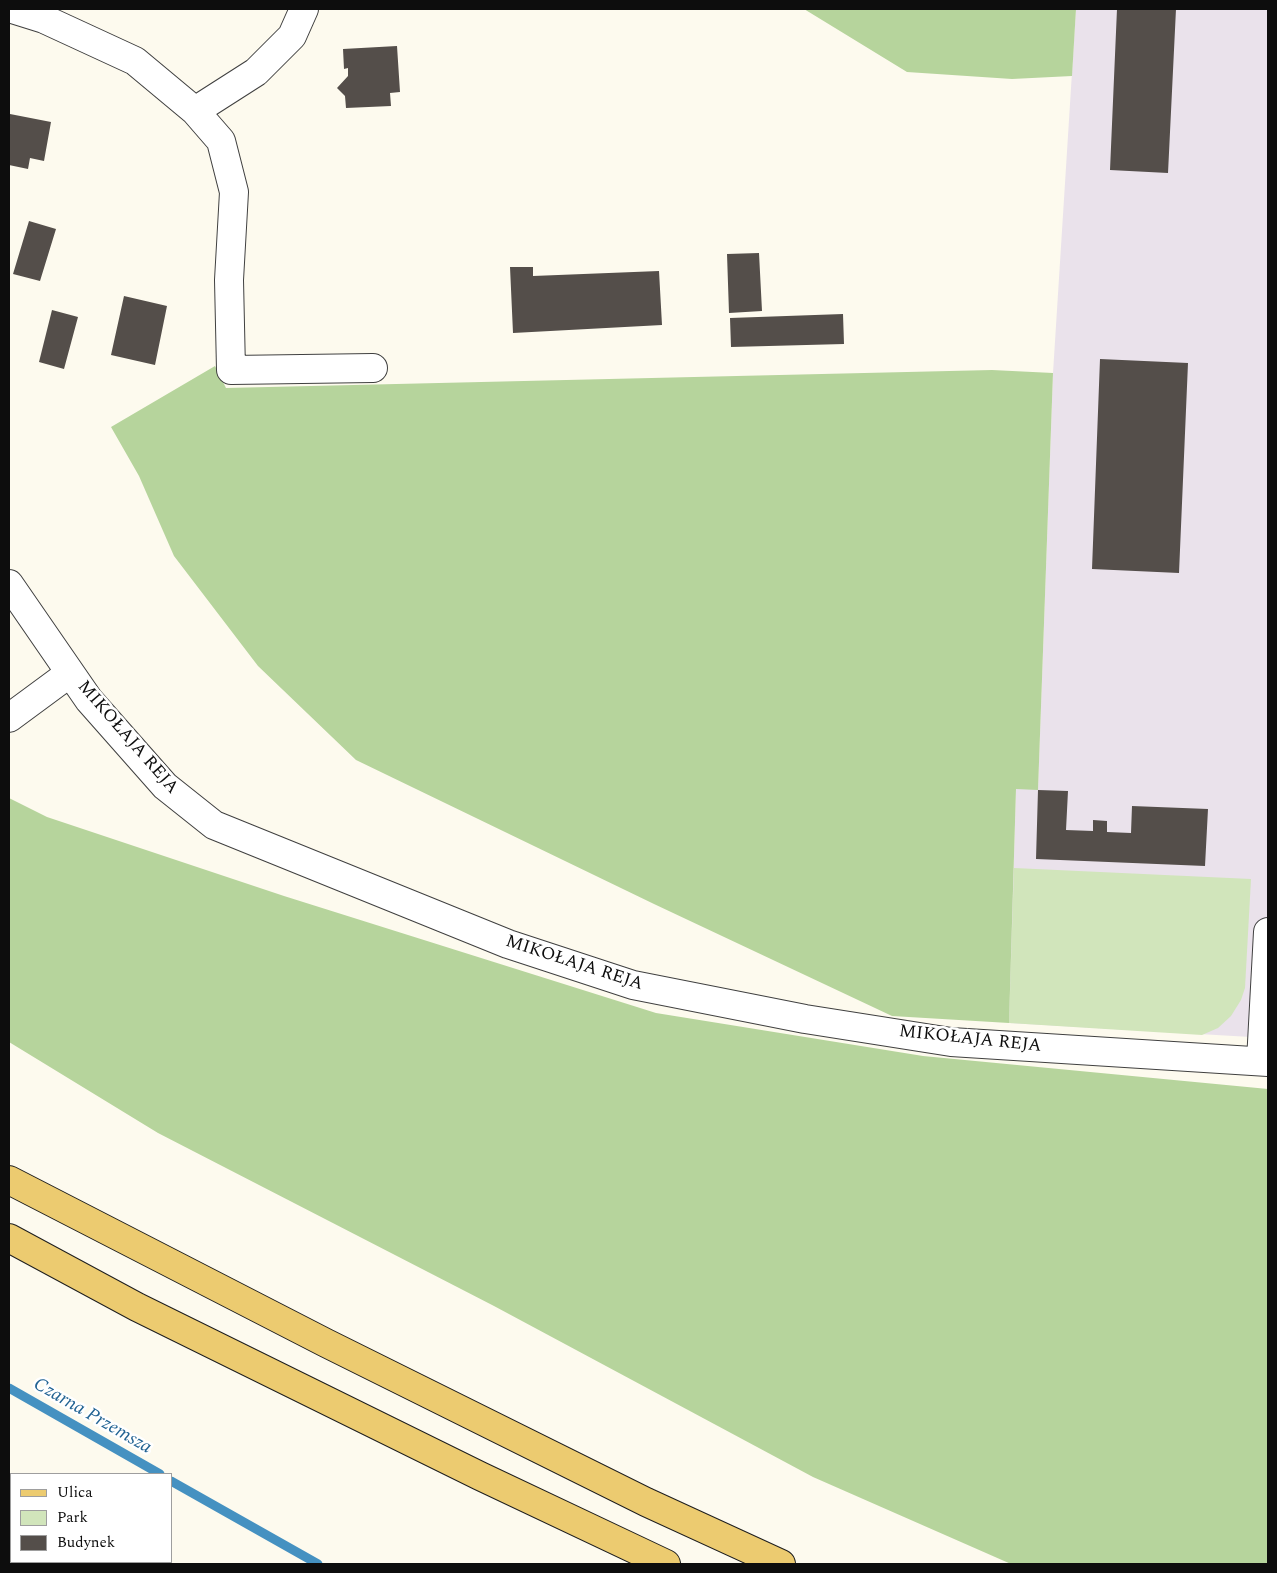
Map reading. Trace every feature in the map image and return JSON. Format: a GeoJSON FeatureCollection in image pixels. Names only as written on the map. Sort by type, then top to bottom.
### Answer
{"type":"FeatureCollection","features":[{"type":"Feature","properties":{"kind":"main road"},"geometry":{"type":"LineString","coordinates":[[9,1180],[344,1352],[646,1502],[781,1564]]}},
{"type":"Feature","properties":{"kind":"main road"},"geometry":{"type":"LineString","coordinates":[[9,1238],[145,1311],[480,1476],[666,1564]]}},
{"type":"Feature","properties":{"kind":"street"},"geometry":{"type":"LineString","coordinates":[[12,9],[44,19],[135,61],[195,111],[221,141],[234,192],[229,280],[231,370],[373,368]]}},
{"type":"Feature","properties":{"kind":"street"},"geometry":{"type":"LineString","coordinates":[[195,111],[256,72],[292,36],[304,9]]}},
{"type":"Feature","properties":{"kind":"street","name":"MIKOŁAJA REJA"},"geometry":{"type":"LineString","coordinates":[[9,584],[89,700],[165,786],[214,825],[259,845],[508,944],[633,985],[805,1019],[951,1042],[1264,1062]]}},
{"type":"Feature","properties":{"kind":"street"},"geometry":{"type":"LineString","coordinates":[[9,718],[70,672]]}},
{"type":"Feature","properties":{"kind":"street"},"geometry":{"type":"LineString","coordinates":[[1264,1062],[1268,932]]}},
{"type":"Feature","properties":{"kind":"shaded area"},"geometry":{"type":"Polygon","coordinates":[[[1076,9],[1268,9],[1268,1038],[1009,1023],[1016,789],[1038,789],[1053,373],[1076,9]]]}},
{"type":"Feature","properties":{"kind":"green space"},"geometry":{"type":"Polygon","coordinates":[[[804,9],[1076,9],[1072,76],[1012,79],[907,72],[804,9]]]}},
{"type":"Feature","properties":{"kind":"green space"},"geometry":{"type":"Polygon","coordinates":[[[215,366],[226,388],[992,370],[1053,373],[1038,790],[1016,789],[1009,1023],[892,1016],[654,904],[356,760],[258,666],[174,556],[139,476],[111,427],[215,366]]]}},
{"type":"Feature","properties":{"kind":"green space"},"geometry":{"type":"Polygon","coordinates":[[[9,798],[47,817],[284,896],[656,1013],[923,1056],[1268,1089],[1268,1564],[1011,1564],[813,1477],[494,1306],[158,1133],[9,1042],[9,798]]]}},
{"type":"Feature","properties":{"kind":"green space"},"geometry":{"type":"Polygon","coordinates":[[[1014,868],[1251,879],[1245,988],[1241,1000],[1231,1016],[1218,1028],[1202,1035],[1009,1023],[1014,868]]]}},
{"type":"Feature","properties":{"kind":"building"},"geometry":{"type":"Polygon","coordinates":[[[1117,9],[1176,9],[1168,173],[1110,170],[1117,9]]]}},
{"type":"Feature","properties":{"kind":"building"},"geometry":{"type":"Polygon","coordinates":[[[397,46],[400,92],[390,93],[391,106],[346,108],[345,96],[337,88],[348,76],[348,68],[344,69],[343,49],[397,46]]]}},
{"type":"Feature","properties":{"kind":"building"},"geometry":{"type":"Polygon","coordinates":[[[10,114],[51,122],[44,161],[30,158],[28,169],[9,165],[10,114]]]}},
{"type":"Feature","properties":{"kind":"building"},"geometry":{"type":"Polygon","coordinates":[[[29,221],[56,229],[40,281],[13,274],[29,221]]]}},
{"type":"Feature","properties":{"kind":"building"},"geometry":{"type":"Polygon","coordinates":[[[759,253],[762,311],[729,313],[727,254],[759,253]]]}},
{"type":"Feature","properties":{"kind":"building"},"geometry":{"type":"Polygon","coordinates":[[[510,267],[533,267],[533,276],[659,271],[662,325],[513,333],[510,267]]]}},
{"type":"Feature","properties":{"kind":"building"},"geometry":{"type":"Polygon","coordinates":[[[124,296],[167,306],[155,365],[111,355],[124,296]]]}},
{"type":"Feature","properties":{"kind":"building"},"geometry":{"type":"Polygon","coordinates":[[[52,310],[78,317],[64,369],[39,362],[52,310]]]}},
{"type":"Feature","properties":{"kind":"building"},"geometry":{"type":"Polygon","coordinates":[[[843,314],[844,344],[731,347],[730,318],[843,314]]]}},
{"type":"Feature","properties":{"kind":"building"},"geometry":{"type":"Polygon","coordinates":[[[1100,359],[1188,363],[1179,573],[1092,569],[1100,359]]]}},
{"type":"Feature","properties":{"kind":"building"},"geometry":{"type":"Polygon","coordinates":[[[1038,790],[1068,791],[1066,830],[1093,831],[1093,820],[1107,821],[1107,832],[1131,833],[1132,806],[1208,809],[1205,866],[1036,859],[1038,790]]]}},
{"type":"Feature","properties":{"kind":"waterway","name":"Czarna Przemsza"},"geometry":{"type":"LineString","coordinates":[[9,1388],[158,1473]]}},
{"type":"Feature","properties":{"kind":"waterway","name":"Czarna Przemsza"},"geometry":{"type":"LineString","coordinates":[[172,1482],[318,1564]]}}]}
